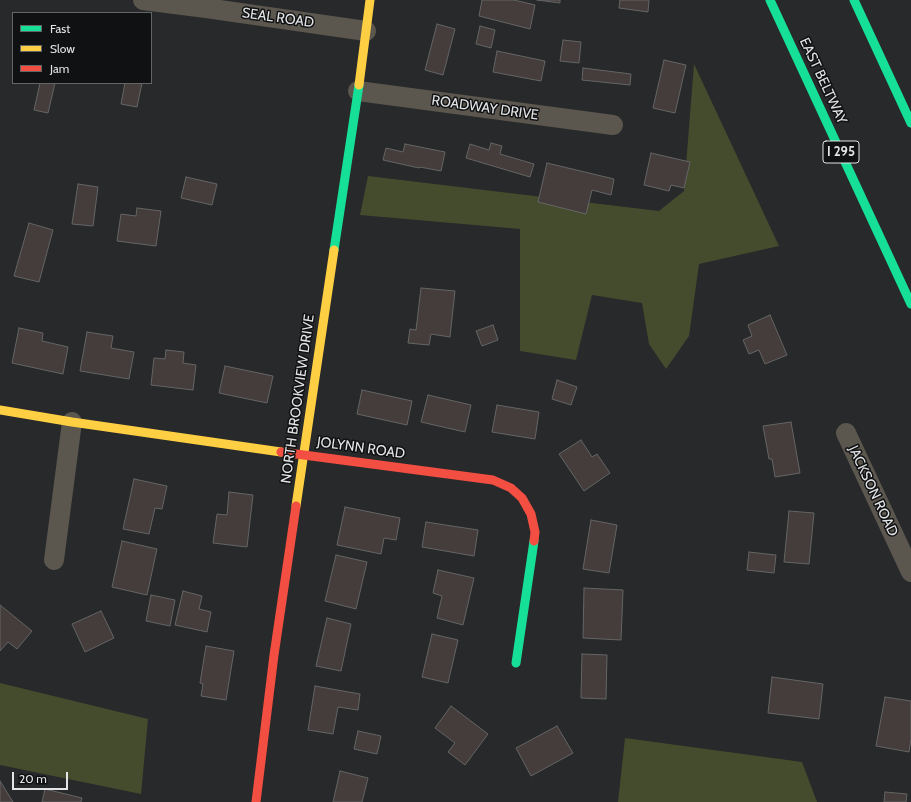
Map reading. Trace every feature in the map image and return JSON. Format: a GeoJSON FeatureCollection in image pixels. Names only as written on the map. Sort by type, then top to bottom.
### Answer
{"type":"FeatureCollection","features":[{"type":"Feature","properties":{"kind":"main road","name":"NORTH BROOKVIEW DRIVE"},"geometry":{"type":"LineString","coordinates":[[256,802],[274,655],[358,91],[370,0]]}},
{"type":"Feature","properties":{"kind":"main road","name":"EAST BELTWAY"},"geometry":{"type":"LineString","coordinates":[[770,0],[911,304]]}},
{"type":"Feature","properties":{"kind":"main road"},"geometry":{"type":"LineString","coordinates":[[854,0],[911,123]]}},
{"type":"Feature","properties":{"kind":"main road","name":"JOLYNN ROAD"},"geometry":{"type":"LineString","coordinates":[[0,410],[72,422],[303,455],[493,480],[511,488],[522,498],[531,514],[534,532],[516,663]]}},
{"type":"Feature","properties":{"kind":"street","name":"SEAL ROAD"},"geometry":{"type":"LineString","coordinates":[[143,0],[366,31]]}},
{"type":"Feature","properties":{"kind":"street","name":"ROADWAY DRIVE"},"geometry":{"type":"LineString","coordinates":[[358,91],[613,125]]}},
{"type":"Feature","properties":{"kind":"street"},"geometry":{"type":"LineString","coordinates":[[54,560],[72,422]]}},
{"type":"Feature","properties":{"kind":"street","name":"JACKSON ROAD"},"geometry":{"type":"LineString","coordinates":[[846,433],[911,572]]}},
{"type":"Feature","properties":{"kind":"green space"},"geometry":{"type":"Polygon","coordinates":[[[694,64],[779,246],[699,264],[689,336],[666,369],[649,344],[642,303],[592,295],[576,360],[520,351],[520,229],[360,215],[368,176],[659,211],[684,191],[694,64]]]}},
{"type":"Feature","properties":{"kind":"green space"},"geometry":{"type":"Polygon","coordinates":[[[0,683],[148,719],[141,794],[0,765],[0,683]]]}},
{"type":"Feature","properties":{"kind":"green space"},"geometry":{"type":"Polygon","coordinates":[[[625,738],[802,762],[817,802],[618,802],[625,738]]]}},
{"type":"Feature","properties":{"kind":"building"},"geometry":{"type":"Polygon","coordinates":[[[482,0],[514,0],[535,5],[530,29],[479,16],[482,0]]]}},
{"type":"Feature","properties":{"kind":"building"},"geometry":{"type":"Polygon","coordinates":[[[537,0],[560,0],[560,3],[537,0]]]}},
{"type":"Feature","properties":{"kind":"building"},"geometry":{"type":"Polygon","coordinates":[[[620,0],[649,0],[648,12],[619,8],[620,0]]]}},
{"type":"Feature","properties":{"kind":"building"},"geometry":{"type":"Polygon","coordinates":[[[437,24],[455,29],[443,75],[425,70],[437,24]]]}},
{"type":"Feature","properties":{"kind":"building"},"geometry":{"type":"Polygon","coordinates":[[[480,26],[495,30],[491,48],[476,44],[480,26]]]}},
{"type":"Feature","properties":{"kind":"building"},"geometry":{"type":"Polygon","coordinates":[[[563,40],[581,42],[579,63],[560,61],[563,40]]]}},
{"type":"Feature","properties":{"kind":"building"},"geometry":{"type":"Polygon","coordinates":[[[497,51],[545,61],[541,81],[493,72],[497,51]]]}},
{"type":"Feature","properties":{"kind":"building"},"geometry":{"type":"Polygon","coordinates":[[[664,60],[686,65],[675,113],[653,108],[664,60]]]}},
{"type":"Feature","properties":{"kind":"building"},"geometry":{"type":"Polygon","coordinates":[[[583,68],[631,74],[630,85],[582,80],[583,68]]]}},
{"type":"Feature","properties":{"kind":"building"},"geometry":{"type":"Polygon","coordinates":[[[40,84],[55,84],[48,113],[34,110],[40,84]]]}},
{"type":"Feature","properties":{"kind":"building"},"geometry":{"type":"Polygon","coordinates":[[[125,84],[142,84],[137,107],[121,104],[125,84]]]}},
{"type":"Feature","properties":{"kind":"building"},"geometry":{"type":"Polygon","coordinates":[[[491,143],[502,146],[500,154],[534,164],[530,177],[466,158],[470,144],[489,150],[491,143]]]}},
{"type":"Feature","properties":{"kind":"building"},"geometry":{"type":"Polygon","coordinates":[[[405,144],[445,152],[441,171],[383,160],[386,148],[403,152],[405,144]]]}},
{"type":"Feature","properties":{"kind":"building"},"geometry":{"type":"Polygon","coordinates":[[[651,153],[690,162],[684,188],[671,185],[669,191],[644,185],[651,153]]]}},
{"type":"Feature","properties":{"kind":"building"},"geometry":{"type":"Polygon","coordinates":[[[547,163],[614,179],[611,195],[592,190],[586,214],[538,202],[547,163]]]}},
{"type":"Feature","properties":{"kind":"building"},"geometry":{"type":"Polygon","coordinates":[[[186,177],[217,184],[212,205],[181,198],[186,177]]]}},
{"type":"Feature","properties":{"kind":"building"},"geometry":{"type":"Polygon","coordinates":[[[78,184],[98,187],[93,226],[72,224],[78,184]]]}},
{"type":"Feature","properties":{"kind":"building"},"geometry":{"type":"Polygon","coordinates":[[[137,208],[161,211],[156,246],[117,241],[121,214],[136,216],[137,208]]]}},
{"type":"Feature","properties":{"kind":"building"},"geometry":{"type":"Polygon","coordinates":[[[29,223],[53,230],[39,282],[14,276],[29,223]]]}},
{"type":"Feature","properties":{"kind":"building"},"geometry":{"type":"Polygon","coordinates":[[[421,288],[455,291],[450,337],[431,334],[429,345],[408,343],[410,329],[416,330],[421,288]]]}},
{"type":"Feature","properties":{"kind":"building"},"geometry":{"type":"Polygon","coordinates":[[[770,315],[787,355],[765,364],[759,350],[749,354],[743,340],[752,336],[748,325],[770,315]]]}},
{"type":"Feature","properties":{"kind":"building"},"geometry":{"type":"Polygon","coordinates":[[[493,325],[498,340],[482,346],[476,331],[493,325]]]}},
{"type":"Feature","properties":{"kind":"building"},"geometry":{"type":"Polygon","coordinates":[[[19,328],[43,333],[42,341],[68,347],[63,374],[12,363],[19,328]]]}},
{"type":"Feature","properties":{"kind":"building"},"geometry":{"type":"Polygon","coordinates":[[[87,332],[113,336],[111,348],[134,352],[129,379],[80,371],[87,332]]]}},
{"type":"Feature","properties":{"kind":"building"},"geometry":{"type":"Polygon","coordinates":[[[166,350],[184,352],[183,363],[196,365],[193,390],[151,385],[154,358],[165,359],[166,350]]]}},
{"type":"Feature","properties":{"kind":"building"},"geometry":{"type":"Polygon","coordinates":[[[225,366],[273,376],[267,403],[219,393],[225,366]]]}},
{"type":"Feature","properties":{"kind":"building"},"geometry":{"type":"Polygon","coordinates":[[[557,380],[577,387],[571,405],[552,399],[557,380]]]}},
{"type":"Feature","properties":{"kind":"building"},"geometry":{"type":"Polygon","coordinates":[[[362,390],[412,401],[407,425],[357,414],[362,390]]]}},
{"type":"Feature","properties":{"kind":"building"},"geometry":{"type":"Polygon","coordinates":[[[428,395],[471,405],[465,432],[421,422],[428,395]]]}},
{"type":"Feature","properties":{"kind":"building"},"geometry":{"type":"Polygon","coordinates":[[[497,405],[539,412],[535,439],[492,432],[497,405]]]}},
{"type":"Feature","properties":{"kind":"building"},"geometry":{"type":"Polygon","coordinates":[[[791,422],[800,473],[775,477],[772,459],[769,459],[763,426],[791,422]]]}},
{"type":"Feature","properties":{"kind":"building"},"geometry":{"type":"Polygon","coordinates":[[[581,440],[592,457],[597,454],[610,473],[584,491],[559,454],[581,440]]]}},
{"type":"Feature","properties":{"kind":"building"},"geometry":{"type":"Polygon","coordinates":[[[134,479],[167,486],[162,509],[155,508],[149,534],[123,529],[134,479]]]}},
{"type":"Feature","properties":{"kind":"building"},"geometry":{"type":"Polygon","coordinates":[[[229,492],[253,495],[247,547],[213,543],[217,514],[227,515],[229,492]]]}},
{"type":"Feature","properties":{"kind":"building"},"geometry":{"type":"Polygon","coordinates":[[[345,507],[400,518],[396,540],[384,538],[381,554],[337,545],[345,507]]]}},
{"type":"Feature","properties":{"kind":"building"},"geometry":{"type":"Polygon","coordinates":[[[789,511],[814,513],[809,564],[784,562],[789,511]]]}},
{"type":"Feature","properties":{"kind":"building"},"geometry":{"type":"Polygon","coordinates":[[[591,520],[617,525],[609,573],[583,569],[591,520]]]}},
{"type":"Feature","properties":{"kind":"building"},"geometry":{"type":"Polygon","coordinates":[[[426,522],[478,530],[474,556],[422,547],[426,522]]]}},
{"type":"Feature","properties":{"kind":"building"},"geometry":{"type":"Polygon","coordinates":[[[122,541],[157,549],[147,595],[112,587],[122,541]]]}},
{"type":"Feature","properties":{"kind":"building"},"geometry":{"type":"Polygon","coordinates":[[[749,552],[776,555],[774,573],[747,570],[749,552]]]}},
{"type":"Feature","properties":{"kind":"building"},"geometry":{"type":"Polygon","coordinates":[[[336,555],[367,562],[356,609],[325,601],[336,555]]]}},
{"type":"Feature","properties":{"kind":"building"},"geometry":{"type":"Polygon","coordinates":[[[438,570],[474,578],[463,625],[437,618],[442,596],[433,593],[438,570]]]}},
{"type":"Feature","properties":{"kind":"building"},"geometry":{"type":"Polygon","coordinates":[[[584,588],[623,590],[621,640],[583,638],[584,588]]]}},
{"type":"Feature","properties":{"kind":"building"},"geometry":{"type":"Polygon","coordinates":[[[183,591],[202,596],[199,609],[211,612],[207,632],[175,625],[183,591]]]}},
{"type":"Feature","properties":{"kind":"building"},"geometry":{"type":"Polygon","coordinates":[[[151,595],[175,600],[170,626],[146,621],[151,595]]]}},
{"type":"Feature","properties":{"kind":"building"},"geometry":{"type":"Polygon","coordinates":[[[0,605],[32,631],[17,649],[8,642],[0,651],[0,605]]]}},
{"type":"Feature","properties":{"kind":"building"},"geometry":{"type":"Polygon","coordinates":[[[101,611],[114,638],[85,652],[72,624],[101,611]]]}},
{"type":"Feature","properties":{"kind":"building"},"geometry":{"type":"Polygon","coordinates":[[[327,618],[351,624],[341,671],[316,666],[327,618]]]}},
{"type":"Feature","properties":{"kind":"building"},"geometry":{"type":"Polygon","coordinates":[[[432,634],[458,640],[448,683],[422,677],[432,634]]]}},
{"type":"Feature","properties":{"kind":"building"},"geometry":{"type":"Polygon","coordinates":[[[206,646],[234,651],[226,700],[201,696],[203,684],[200,683],[206,646]]]}},
{"type":"Feature","properties":{"kind":"building"},"geometry":{"type":"Polygon","coordinates":[[[582,654],[607,655],[606,699],[581,698],[582,654]]]}},
{"type":"Feature","properties":{"kind":"building"},"geometry":{"type":"Polygon","coordinates":[[[772,677],[823,684],[819,719],[768,713],[772,677]]]}},
{"type":"Feature","properties":{"kind":"building"},"geometry":{"type":"Polygon","coordinates":[[[315,686],[360,694],[358,710],[338,707],[333,734],[308,730],[315,686]]]}},
{"type":"Feature","properties":{"kind":"building"},"geometry":{"type":"Polygon","coordinates":[[[885,697],[911,701],[911,739],[909,752],[876,746],[885,697]]]}},
{"type":"Feature","properties":{"kind":"building"},"geometry":{"type":"Polygon","coordinates":[[[451,706],[488,734],[465,765],[448,752],[455,743],[435,728],[451,706]]]}},
{"type":"Feature","properties":{"kind":"building"},"geometry":{"type":"Polygon","coordinates":[[[557,726],[573,753],[531,776],[516,748],[557,726]]]}},
{"type":"Feature","properties":{"kind":"building"},"geometry":{"type":"Polygon","coordinates":[[[358,731],[381,736],[377,754],[354,749],[358,731]]]}},
{"type":"Feature","properties":{"kind":"building"},"geometry":{"type":"Polygon","coordinates":[[[340,771],[368,778],[362,802],[333,802],[340,771]]]}},
{"type":"Feature","properties":{"kind":"building"},"geometry":{"type":"Polygon","coordinates":[[[0,781],[13,802],[0,802],[0,781]]]}},
{"type":"Feature","properties":{"kind":"building"},"geometry":{"type":"Polygon","coordinates":[[[45,789],[82,798],[81,802],[42,802],[45,789]]]}},
{"type":"Feature","properties":{"kind":"building"},"geometry":{"type":"Polygon","coordinates":[[[885,792],[907,794],[906,802],[884,802],[885,792]]]}},
{"type":"Feature","properties":{"kind":"traffic: fast"},"geometry":{"type":"LineString","coordinates":[[770,0],[911,304]]}},
{"type":"Feature","properties":{"kind":"traffic: fast"},"geometry":{"type":"LineString","coordinates":[[854,0],[911,123]]}},
{"type":"Feature","properties":{"kind":"traffic: fast"},"geometry":{"type":"LineString","coordinates":[[334,250],[359,85]]}},
{"type":"Feature","properties":{"kind":"traffic: fast"},"geometry":{"type":"LineString","coordinates":[[516,663],[534,541]]}},
{"type":"Feature","properties":{"kind":"traffic: slow"},"geometry":{"type":"LineString","coordinates":[[359,85],[370,0]]}},
{"type":"Feature","properties":{"kind":"traffic: slow"},"geometry":{"type":"LineString","coordinates":[[296,506],[334,250]]}},
{"type":"Feature","properties":{"kind":"traffic: slow"},"geometry":{"type":"LineString","coordinates":[[0,410],[72,422],[281,452]]}},
{"type":"Feature","properties":{"kind":"traffic: jam"},"geometry":{"type":"LineString","coordinates":[[281,452],[493,480],[511,488],[522,498],[531,514],[535,532],[534,541]]}},
{"type":"Feature","properties":{"kind":"traffic: jam"},"geometry":{"type":"LineString","coordinates":[[256,802],[274,655],[296,506]]}}]}
